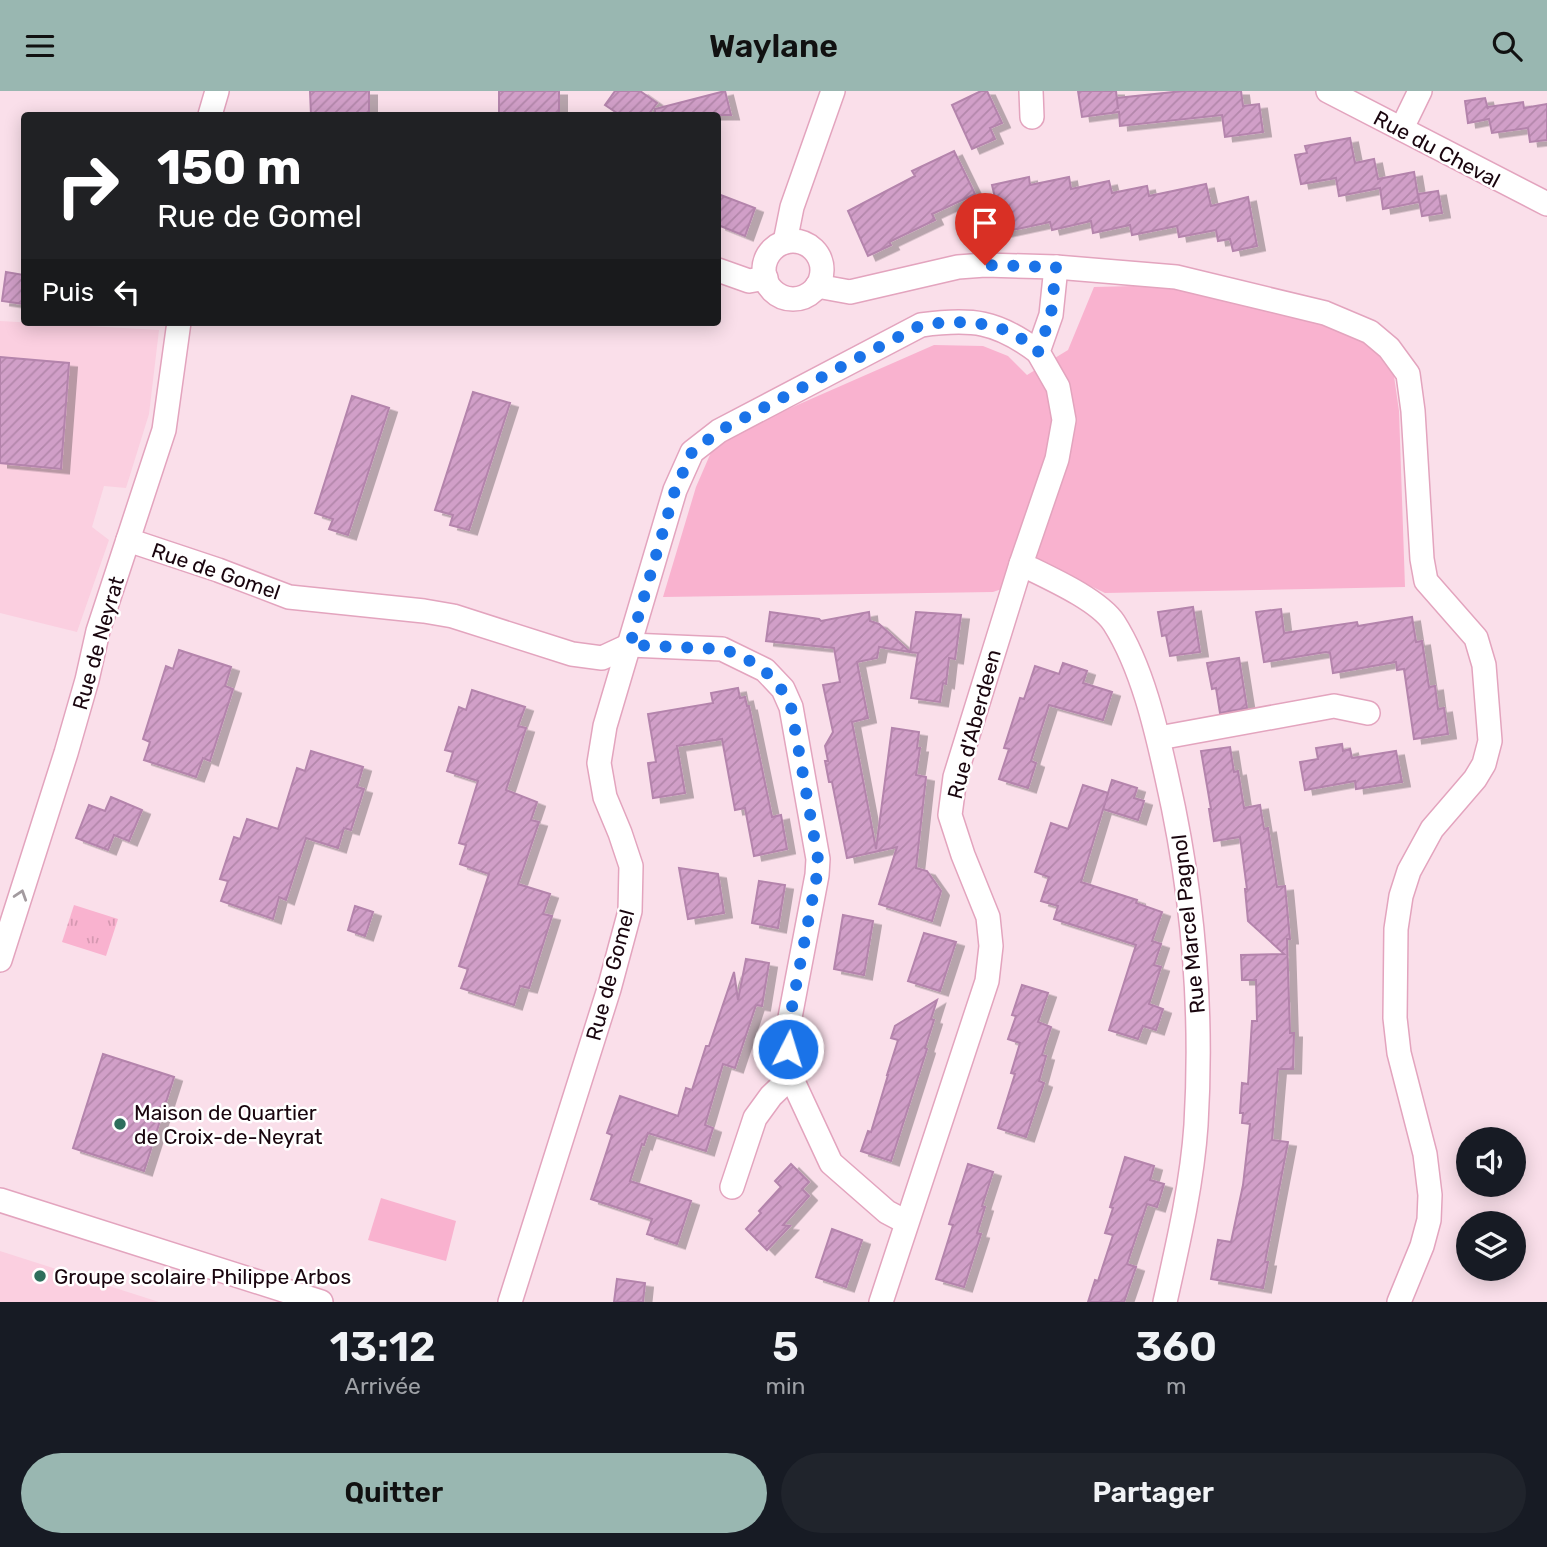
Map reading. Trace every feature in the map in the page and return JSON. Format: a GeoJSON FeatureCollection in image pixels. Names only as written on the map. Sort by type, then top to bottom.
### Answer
{"type":"FeatureCollection","features":[{"type":"Feature","properties":{"kind":"street"},"geometry":{"type":"LineString","coordinates":[[211,112],[217,91]]}},
{"type":"Feature","properties":{"kind":"street"},"geometry":{"type":"LineString","coordinates":[[785,242],[792,207],[833,91]]}},
{"type":"Feature","properties":{"kind":"street"},"geometry":{"type":"LineString","coordinates":[[1031,91],[1032,117]]}},
{"type":"Feature","properties":{"kind":"street","name":"Rue du Cheval"},"geometry":{"type":"LineString","coordinates":[[1328,91],[1402,128],[1514,190],[1547,204]]}},
{"type":"Feature","properties":{"kind":"street"},"geometry":{"type":"LineString","coordinates":[[1402,128],[1420,91]]}},
{"type":"Feature","properties":{"kind":"street"},"geometry":{"type":"LineString","coordinates":[[785,242],[805,244],[819,257],[822,267],[817,286],[804,297],[786,297],[772,288],[766,278],[766,260],[777,246],[785,242]]}},
{"type":"Feature","properties":{"kind":"street"},"geometry":{"type":"LineString","coordinates":[[817,286],[850,292],[958,267],[985,265],[1056,267],[1176,278],[1325,313],[1370,332],[1389,348],[1408,373],[1426,581],[1476,638],[1484,665],[1490,741],[1484,764],[1475,779],[1432,829],[1409,871],[1401,896],[1395,940],[1395,1019],[1399,1053],[1425,1154],[1430,1195],[1429,1220],[1422,1246],[1399,1302]]}},
{"type":"Feature","properties":{"kind":"street"},"geometry":{"type":"LineString","coordinates":[[1038,352],[1051,315],[1056,267]]}},
{"type":"Feature","properties":{"kind":"street"},"geometry":{"type":"LineString","coordinates":[[721,271],[749,281],[766,278]]}},
{"type":"Feature","properties":{"kind":"street","name":"Rue de Gomel"},"geometry":{"type":"LineString","coordinates":[[510,1302],[630,911],[631,866],[604,797],[599,763],[605,726],[675,490],[692,452],[719,431],[921,325],[952,321],[975,323],[1013,333],[1038,352]]}},
{"type":"Feature","properties":{"kind":"street","name":"Rue de Neyrat"},"geometry":{"type":"LineString","coordinates":[[0,960],[66,753],[98,631],[164,430],[178,326]]}},
{"type":"Feature","properties":{"kind":"street","name":"Rue d'Aberdeen"},"geometry":{"type":"LineString","coordinates":[[881,1302],[987,981],[990,946],[988,917],[950,815],[955,777],[1021,564],[1057,459],[1063,420],[1058,387],[1038,352]]}},
{"type":"Feature","properties":{"kind":"street","name":"Rue de Gomel"},"geometry":{"type":"LineString","coordinates":[[128,540],[289,597],[453,616],[572,654],[602,658],[630,645]]}},
{"type":"Feature","properties":{"kind":"street","name":"Rue Marcel Pagnol"},"geometry":{"type":"LineString","coordinates":[[1021,564],[1061,583],[1113,622],[1138,673],[1158,738],[1177,823],[1189,890],[1199,1038],[1196,1126],[1191,1165],[1178,1245],[1165,1302]]}},
{"type":"Feature","properties":{"kind":"street"},"geometry":{"type":"LineString","coordinates":[[630,645],[722,649],[765,670],[783,689],[791,707],[818,859],[788,1028],[791,1077],[831,1163],[887,1212],[906,1222]]}},
{"type":"Feature","properties":{"kind":"street"},"geometry":{"type":"LineString","coordinates":[[1158,738],[1334,706],[1368,713]]}},
{"type":"Feature","properties":{"kind":"street"},"geometry":{"type":"LineString","coordinates":[[732,1187],[755,1118],[771,1096],[791,1077]]}},
{"type":"Feature","properties":{"kind":"street"},"geometry":{"type":"LineString","coordinates":[[0,1200],[321,1302]]}},
{"type":"Feature","properties":{"kind":"shaded area"},"geometry":{"type":"Polygon","coordinates":[[[0,321],[21,322],[21,326],[159,330],[149,414],[126,488],[104,486],[92,527],[109,540],[77,632],[0,613],[0,321]]]}},
{"type":"Feature","properties":{"kind":"shaded area","name":"Groupe scolaire Philippe Arbos"},"geometry":{"type":"Polygon","coordinates":[[[0,1251],[159,1302],[0,1302],[0,1251]]]}},
{"type":"Feature","properties":{"kind":"green space"},"geometry":{"type":"Polygon","coordinates":[[[1173,285],[1315,318],[1357,337],[1376,352],[1394,376],[1399,411],[1405,587],[1105,593],[1058,570],[993,592],[663,597],[696,487],[712,450],[738,431],[934,345],[983,346],[1008,356],[1027,375],[1068,350],[1094,287],[1173,285]]]}},
{"type":"Feature","properties":{"kind":"green space"},"geometry":{"type":"Polygon","coordinates":[[[74,905],[118,919],[106,956],[62,942],[74,905]]]}},
{"type":"Feature","properties":{"kind":"green space"},"geometry":{"type":"Polygon","coordinates":[[[381,1198],[456,1221],[446,1261],[368,1240],[381,1198]]]}},
{"type":"Feature","properties":{"kind":"building"},"geometry":{"type":"Polygon","coordinates":[[[310,91],[369,91],[369,112],[311,112],[310,91]]]}},
{"type":"Feature","properties":{"kind":"building"},"geometry":{"type":"Polygon","coordinates":[[[499,91],[559,91],[559,112],[499,112],[499,91]]]}},
{"type":"Feature","properties":{"kind":"building"},"geometry":{"type":"Polygon","coordinates":[[[615,91],[640,91],[657,103],[650,112],[616,112],[605,105],[615,91]]]}},
{"type":"Feature","properties":{"kind":"building"},"geometry":{"type":"Polygon","coordinates":[[[725,91],[731,115],[721,115],[721,112],[655,112],[655,109],[725,91]]]}},
{"type":"Feature","properties":{"kind":"building"},"geometry":{"type":"Polygon","coordinates":[[[981,91],[987,91],[1002,123],[990,128],[995,139],[972,149],[952,105],[981,91]]]}},
{"type":"Feature","properties":{"kind":"building"},"geometry":{"type":"Polygon","coordinates":[[[1078,91],[1116,91],[1118,109],[1117,98],[1183,91],[1241,91],[1243,106],[1259,104],[1263,132],[1225,137],[1222,115],[1120,126],[1119,112],[1082,117],[1078,91]]]}},
{"type":"Feature","properties":{"kind":"building"},"geometry":{"type":"Polygon","coordinates":[[[1485,98],[1487,107],[1523,102],[1524,108],[1547,104],[1547,140],[1530,142],[1528,128],[1492,133],[1489,119],[1468,123],[1465,101],[1485,98]]]}},
{"type":"Feature","properties":{"kind":"building"},"geometry":{"type":"Polygon","coordinates":[[[1350,138],[1355,163],[1374,159],[1378,179],[1414,172],[1419,202],[1383,209],[1380,188],[1339,196],[1336,178],[1301,184],[1295,155],[1307,153],[1305,146],[1350,138]]]}},
{"type":"Feature","properties":{"kind":"building"},"geometry":{"type":"Polygon","coordinates":[[[954,151],[975,194],[932,214],[935,220],[889,242],[891,245],[868,256],[848,211],[915,176],[912,171],[954,151]]]}},
{"type":"Feature","properties":{"kind":"building"},"geometry":{"type":"Polygon","coordinates":[[[1029,177],[1030,185],[1069,177],[1071,189],[1109,181],[1112,193],[1147,186],[1149,196],[1206,184],[1211,206],[1248,197],[1257,246],[1233,251],[1230,239],[1218,241],[1216,230],[1179,237],[1177,226],[1132,235],[1130,225],[1093,233],[1091,221],[1052,230],[1050,222],[1003,232],[992,185],[1029,177]]]}},
{"type":"Feature","properties":{"kind":"building"},"geometry":{"type":"Polygon","coordinates":[[[1438,191],[1442,213],[1422,216],[1418,194],[1438,191]]]}},
{"type":"Feature","properties":{"kind":"building"},"geometry":{"type":"Polygon","coordinates":[[[721,195],[755,208],[745,236],[721,226],[721,195]]]}},
{"type":"Feature","properties":{"kind":"building"},"geometry":{"type":"Polygon","coordinates":[[[6,272],[21,274],[21,304],[2,301],[6,272]]]}},
{"type":"Feature","properties":{"kind":"building"},"geometry":{"type":"Polygon","coordinates":[[[0,357],[69,363],[61,469],[0,463],[0,357]]]}},
{"type":"Feature","properties":{"kind":"building"},"geometry":{"type":"Polygon","coordinates":[[[473,392],[510,403],[469,530],[450,525],[453,515],[435,510],[473,392]]]}},
{"type":"Feature","properties":{"kind":"building"},"geometry":{"type":"Polygon","coordinates":[[[352,396],[389,408],[348,535],[329,529],[333,519],[315,513],[352,396]]]}},
{"type":"Feature","properties":{"kind":"building"},"geometry":{"type":"Polygon","coordinates":[[[1193,607],[1200,652],[1170,656],[1166,635],[1162,636],[1158,612],[1193,607]]]}},
{"type":"Feature","properties":{"kind":"building"},"geometry":{"type":"Polygon","coordinates":[[[1281,609],[1284,633],[1357,622],[1358,626],[1412,617],[1416,642],[1422,641],[1429,687],[1435,686],[1438,709],[1444,708],[1448,734],[1414,739],[1404,669],[1397,670],[1396,662],[1333,673],[1330,653],[1326,652],[1264,662],[1256,612],[1281,609]]]}},
{"type":"Feature","properties":{"kind":"building"},"geometry":{"type":"Polygon","coordinates":[[[770,612],[821,621],[869,612],[870,621],[879,624],[910,652],[879,647],[877,658],[857,662],[868,718],[852,722],[876,849],[892,728],[919,732],[917,748],[920,748],[916,775],[926,777],[916,868],[927,871],[941,891],[932,921],[879,904],[897,847],[847,858],[832,782],[829,782],[825,761],[828,761],[825,746],[833,732],[823,685],[840,682],[834,648],[766,641],[770,612]]]}},
{"type":"Feature","properties":{"kind":"building"},"geometry":{"type":"Polygon","coordinates":[[[916,612],[961,615],[955,659],[949,658],[946,684],[943,683],[940,702],[911,698],[918,653],[910,652],[916,612]]]}},
{"type":"Feature","properties":{"kind":"building"},"geometry":{"type":"Polygon","coordinates":[[[179,650],[231,667],[225,686],[233,689],[210,761],[203,758],[196,777],[144,760],[150,742],[143,739],[166,666],[173,669],[179,650]]]}},
{"type":"Feature","properties":{"kind":"building"},"geometry":{"type":"Polygon","coordinates":[[[1239,658],[1247,708],[1220,713],[1216,688],[1212,689],[1207,663],[1239,658]]]}},
{"type":"Feature","properties":{"kind":"building"},"geometry":{"type":"Polygon","coordinates":[[[1063,663],[1087,671],[1083,683],[1112,692],[1103,720],[1049,705],[1031,761],[1036,763],[1028,788],[999,779],[1009,749],[1004,748],[1020,698],[1024,699],[1035,666],[1059,674],[1063,663]]]}},
{"type":"Feature","properties":{"kind":"building"},"geometry":{"type":"Polygon","coordinates":[[[738,688],[740,698],[745,697],[749,706],[772,817],[781,815],[787,849],[754,856],[745,808],[735,810],[722,739],[677,746],[685,793],[653,798],[648,763],[656,762],[648,714],[713,703],[711,693],[738,688]]]}},
{"type":"Feature","properties":{"kind":"building"},"geometry":{"type":"Polygon","coordinates":[[[472,690],[525,707],[518,726],[526,728],[506,790],[537,802],[531,820],[539,822],[518,884],[550,894],[543,914],[552,916],[529,988],[520,986],[514,1005],[461,988],[468,969],[459,966],[489,874],[460,864],[466,845],[459,843],[478,781],[447,771],[453,752],[445,750],[459,707],[466,710],[472,690]]]}},
{"type":"Feature","properties":{"kind":"building"},"geometry":{"type":"Polygon","coordinates":[[[1342,744],[1343,751],[1350,749],[1352,758],[1396,751],[1402,782],[1356,789],[1355,781],[1305,790],[1300,762],[1318,759],[1316,748],[1342,744]]]}},
{"type":"Feature","properties":{"kind":"building"},"geometry":{"type":"Polygon","coordinates":[[[1230,747],[1234,772],[1238,771],[1244,808],[1260,805],[1264,829],[1268,828],[1277,887],[1285,886],[1290,939],[1287,939],[1290,1033],[1294,1033],[1293,1069],[1278,1069],[1272,1140],[1288,1142],[1265,1262],[1268,1262],[1263,1288],[1211,1279],[1218,1240],[1231,1242],[1243,1185],[1250,1124],[1242,1123],[1243,1113],[1240,1113],[1242,1083],[1248,1084],[1252,1021],[1257,1021],[1256,980],[1242,980],[1241,955],[1284,954],[1248,921],[1240,837],[1214,841],[1201,751],[1230,747]]]}},
{"type":"Feature","properties":{"kind":"building"},"geometry":{"type":"Polygon","coordinates":[[[311,751],[363,767],[357,787],[364,789],[351,830],[344,828],[338,848],[306,838],[286,900],[279,897],[273,919],[221,901],[228,881],[220,879],[234,837],[240,839],[247,819],[278,829],[297,768],[305,771],[311,751]]]}},
{"type":"Feature","properties":{"kind":"building"},"geometry":{"type":"Polygon","coordinates":[[[1112,780],[1137,788],[1134,798],[1144,801],[1138,820],[1103,809],[1112,780]]]}},
{"type":"Feature","properties":{"kind":"building"},"geometry":{"type":"Polygon","coordinates":[[[1083,785],[1108,793],[1081,882],[1137,900],[1136,903],[1162,912],[1152,941],[1161,944],[1154,965],[1161,967],[1149,1004],[1163,1009],[1156,1030],[1143,1026],[1138,1039],[1109,1030],[1136,945],[1054,919],[1058,906],[1041,901],[1049,877],[1035,872],[1051,823],[1068,829],[1083,785]]]}},
{"type":"Feature","properties":{"kind":"building"},"geometry":{"type":"Polygon","coordinates":[[[111,797],[142,810],[129,841],[114,835],[108,850],[76,838],[89,805],[105,811],[111,797]]]}},
{"type":"Feature","properties":{"kind":"building"},"geometry":{"type":"Polygon","coordinates":[[[679,868],[718,874],[724,913],[688,919],[679,868]]]}},
{"type":"Feature","properties":{"kind":"building"},"geometry":{"type":"Polygon","coordinates":[[[759,881],[785,885],[778,928],[752,923],[759,881]]]}},
{"type":"Feature","properties":{"kind":"building"},"geometry":{"type":"Polygon","coordinates":[[[355,906],[373,912],[365,936],[348,930],[355,906]]]}},
{"type":"Feature","properties":{"kind":"building"},"geometry":{"type":"Polygon","coordinates":[[[843,915],[873,921],[864,975],[834,969],[843,915]]]}},
{"type":"Feature","properties":{"kind":"building"},"geometry":{"type":"Polygon","coordinates":[[[924,933],[956,942],[940,991],[908,981],[924,933]]]}},
{"type":"Feature","properties":{"kind":"building"},"geometry":{"type":"Polygon","coordinates":[[[746,959],[769,963],[762,1006],[756,1005],[735,1068],[723,1064],[705,1125],[713,1128],[706,1151],[648,1133],[630,1181],[691,1201],[677,1244],[647,1234],[652,1219],[591,1199],[612,1135],[607,1133],[620,1096],[678,1116],[686,1088],[692,1090],[734,972],[738,1000],[746,959]]]}},
{"type":"Feature","properties":{"kind":"building"},"geometry":{"type":"Polygon","coordinates":[[[1022,985],[1048,993],[1038,1022],[1051,1027],[1042,1055],[1046,1056],[1039,1081],[1044,1083],[1026,1137],[998,1128],[1015,1074],[1011,1073],[1020,1043],[1008,1039],[1016,1016],[1012,1015],[1022,985]]]}},
{"type":"Feature","properties":{"kind":"building"},"geometry":{"type":"Polygon","coordinates":[[[937,1000],[925,1048],[927,1049],[891,1161],[861,1151],[868,1131],[871,1132],[898,1040],[891,1038],[895,1026],[937,1000]]]}},
{"type":"Feature","properties":{"kind":"building","name":"Maison de Quartier de Croix-de-Neyrat"},"geometry":{"type":"Polygon","coordinates":[[[103,1054],[174,1077],[144,1171],[73,1148],[103,1054]]]}},
{"type":"Feature","properties":{"kind":"building"},"geometry":{"type":"Polygon","coordinates":[[[1125,1157],[1154,1166],[1150,1180],[1164,1184],[1157,1207],[1147,1204],[1127,1264],[1136,1267],[1124,1302],[1088,1302],[1113,1235],[1105,1233],[1125,1157]]]}},
{"type":"Feature","properties":{"kind":"building"},"geometry":{"type":"Polygon","coordinates":[[[791,1164],[809,1182],[802,1189],[809,1196],[783,1225],[790,1226],[767,1250],[746,1229],[781,1187],[775,1181],[791,1164]]]}},
{"type":"Feature","properties":{"kind":"building"},"geometry":{"type":"Polygon","coordinates":[[[968,1164],[993,1172],[982,1206],[985,1207],[977,1233],[981,1234],[964,1287],[936,1279],[953,1225],[949,1224],[968,1164]]]}},
{"type":"Feature","properties":{"kind":"building"},"geometry":{"type":"Polygon","coordinates":[[[832,1229],[862,1240],[846,1287],[816,1277],[832,1229]]]}},
{"type":"Feature","properties":{"kind":"building"},"geometry":{"type":"Polygon","coordinates":[[[617,1279],[645,1283],[643,1302],[614,1302],[617,1279]]]}},
{"type":"Feature","properties":{"kind":"place","name":"Maison de Quartier de Croix-de-Neyrat"},"geometry":{"type":"Point","coordinates":[120,1124]}},
{"type":"Feature","properties":{"kind":"place","name":"Groupe scolaire Philippe Arbos"},"geometry":{"type":"Point","coordinates":[40,1276]}},
{"type":"Feature","properties":{"kind":"route"},"geometry":{"type":"LineString","coordinates":[[788,1049],[788,1028],[818,859],[791,707],[783,689],[765,670],[732,652],[722,649],[630,645],[675,490],[692,452],[719,431],[921,325],[952,321],[975,323],[1013,333],[1038,352],[1051,315],[1056,267],[985,265]]}}]}
